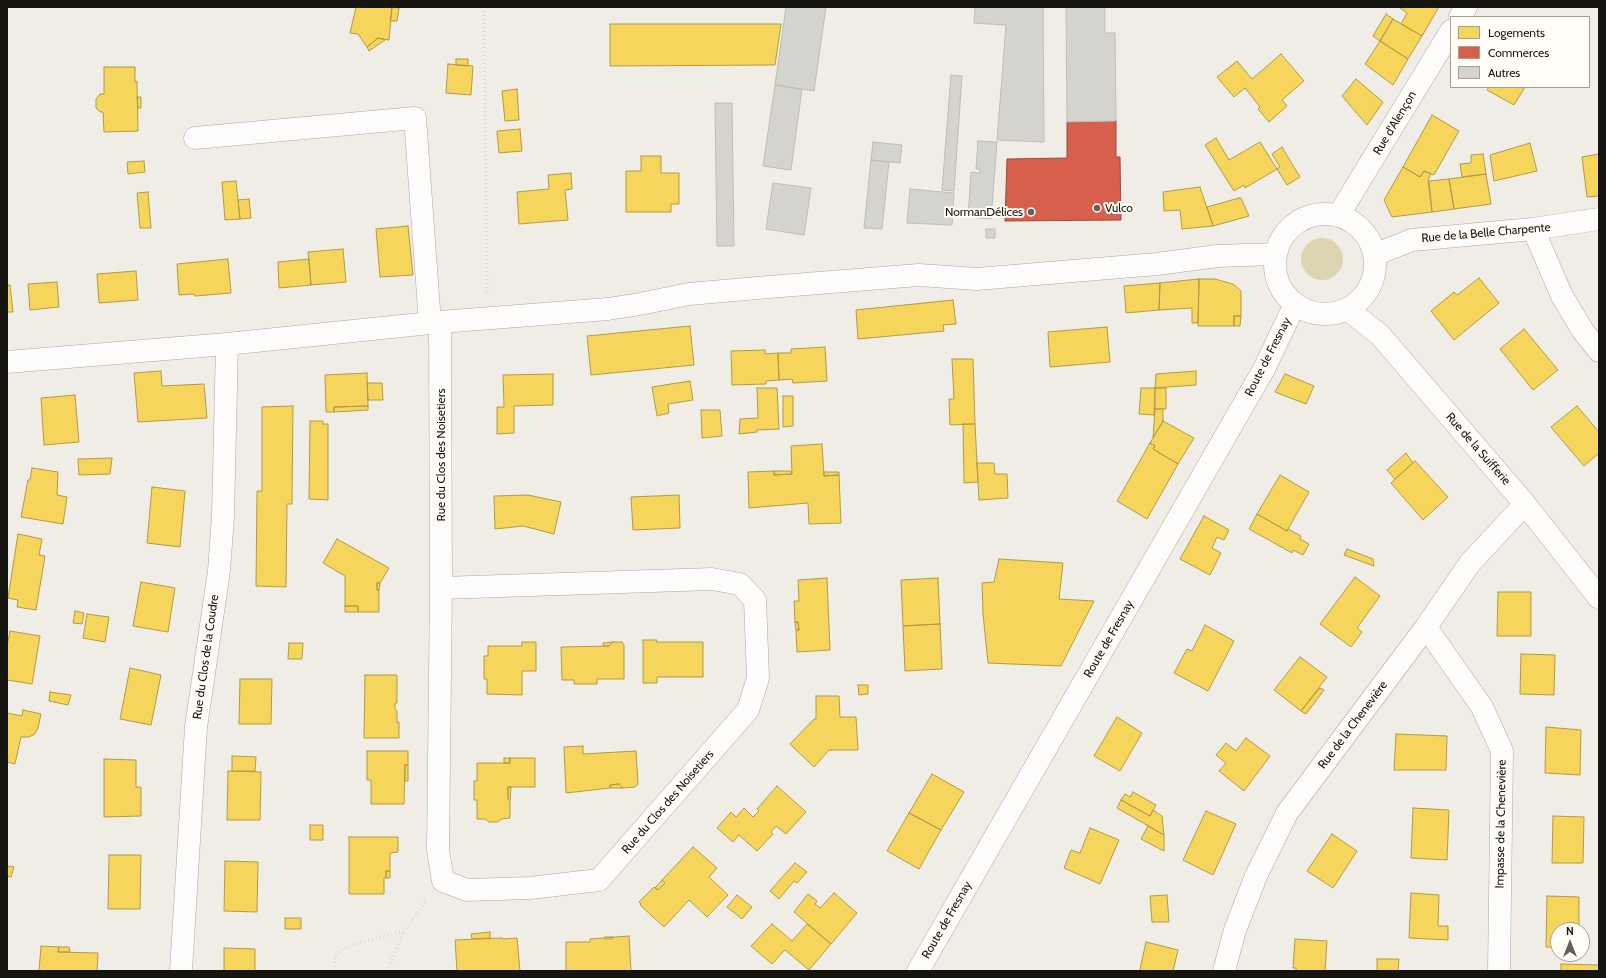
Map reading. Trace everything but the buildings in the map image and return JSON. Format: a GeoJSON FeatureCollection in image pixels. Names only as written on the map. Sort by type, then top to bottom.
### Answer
{"type":"FeatureCollection","features":[{"type":"Feature","properties":{"kind":"street"},"geometry":{"type":"LineString","coordinates":[[1461,16],[1466,7]]}},
{"type":"Feature","properties":{"kind":"street","name":"Rue d'Alençon"},"geometry":{"type":"LineString","coordinates":[[1338,216],[1450,33]]}},
{"type":"Feature","properties":{"kind":"street","name":"Rue du Clos des Noisetiers"},"geometry":{"type":"LineString","coordinates":[[195,138],[415,118],[435,323],[441,588],[438,850],[443,881],[467,890],[530,888],[599,880],[748,710],[758,678],[755,600],[740,584],[712,579],[441,588]]}},
{"type":"Feature","properties":{"kind":"street"},"geometry":{"type":"LineString","coordinates":[[1322,214],[1338,216],[1351,221],[1362,230],[1370,242],[1374,255],[1375,272],[1370,287],[1360,300],[1347,309],[1334,313],[1320,314],[1295,304],[1283,290],[1276,273],[1276,254],[1282,239],[1297,224],[1306,218],[1322,214]]}},
{"type":"Feature","properties":{"kind":"street","name":"Rue de la Belle Charpente"},"geometry":{"type":"LineString","coordinates":[[1374,255],[1412,240],[1534,230],[1599,219]]}},
{"type":"Feature","properties":{"kind":"street"},"geometry":{"type":"LineString","coordinates":[[1534,230],[1562,296],[1583,331],[1599,350]]}},
{"type":"Feature","properties":{"kind":"street"},"geometry":{"type":"LineString","coordinates":[[7,362],[227,344],[435,323],[608,308],[640,304],[689,294],[770,287],[919,276],[977,280],[1157,264],[1217,256],[1276,254]]}},
{"type":"Feature","properties":{"kind":"street","name":"Route de Fresnay"},"geometry":{"type":"LineString","coordinates":[[918,971],[1260,376],[1295,304]]}},
{"type":"Feature","properties":{"kind":"street","name":"Rue de la Suifferie"},"geometry":{"type":"LineString","coordinates":[[1347,309],[1380,335],[1525,504],[1599,598]]}},
{"type":"Feature","properties":{"kind":"street","name":"Rue du Clos de la Coudre"},"geometry":{"type":"LineString","coordinates":[[181,971],[196,727],[219,572],[223,516],[227,344]]}},
{"type":"Feature","properties":{"kind":"street","name":"Rue de la Chenevière"},"geometry":{"type":"LineString","coordinates":[[1224,971],[1235,930],[1256,876],[1287,813],[1426,627],[1470,562],[1525,504]]}},
{"type":"Feature","properties":{"kind":"street","name":"Impasse de la Chenevière"},"geometry":{"type":"LineString","coordinates":[[1426,627],[1482,707],[1502,751],[1499,971]]}},
{"type":"Feature","properties":{"kind":"path"},"geometry":{"type":"LineString","coordinates":[[484,7],[487,299]]}},
{"type":"Feature","properties":{"kind":"path"},"geometry":{"type":"LineString","coordinates":[[387,971],[404,931],[422,905],[443,881]]}},
{"type":"Feature","properties":{"kind":"path"},"geometry":{"type":"LineString","coordinates":[[334,971],[335,957],[340,951],[351,945],[404,931]]}},
{"type":"Feature","properties":{"kind":"shaded area"},"geometry":{"type":"Polygon","coordinates":[[[1318,238],[1326,238],[1337,244],[1343,255],[1343,263],[1337,274],[1326,280],[1318,280],[1307,274],[1301,263],[1301,255],[1307,244],[1318,238]]]}},
{"type":"Feature","properties":{"kind":"place","name":"Vulco"},"geometry":{"type":"Point","coordinates":[1097,208]}},
{"type":"Feature","properties":{"kind":"place","name":"NormanDélices"},"geometry":{"type":"Point","coordinates":[1031,212]}}]}
